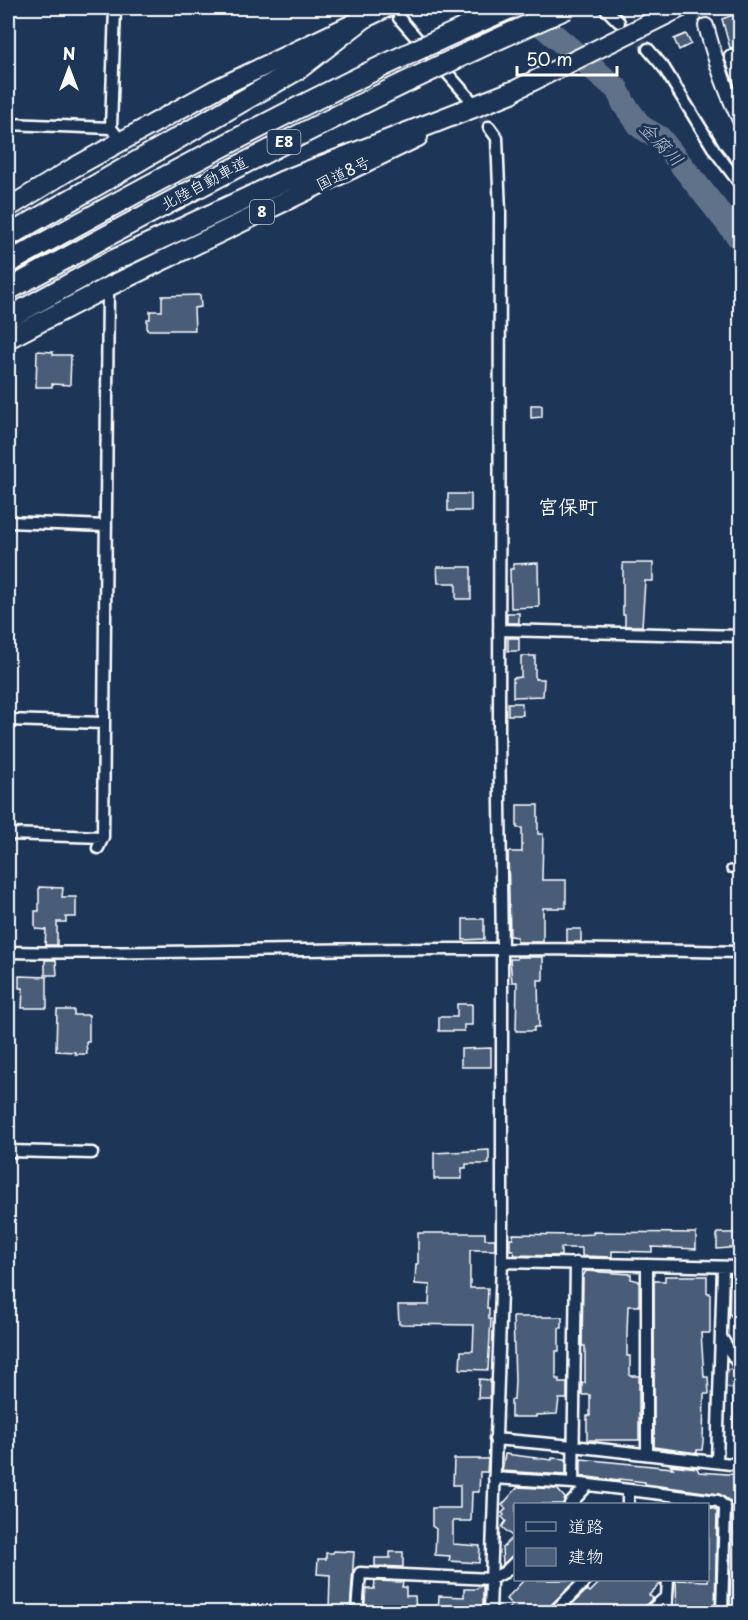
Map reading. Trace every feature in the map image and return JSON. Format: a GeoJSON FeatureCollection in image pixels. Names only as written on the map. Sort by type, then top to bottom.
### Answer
{"type":"FeatureCollection","features":[{"type":"Feature","properties":{"kind":"highway","name":"北陸自動車道"},"geometry":{"type":"LineString","coordinates":[[8,263],[240,138],[510,8]]}},
{"type":"Feature","properties":{"kind":"highway","name":"北陸自動車道"},"geometry":{"type":"LineString","coordinates":[[8,290],[254,157],[567,8]]}},
{"type":"Feature","properties":{"kind":"highway","name":"国道8号"},"geometry":{"type":"LineString","coordinates":[[8,339],[108,287],[680,8]]}},
{"type":"Feature","properties":{"kind":"highway"},"geometry":{"type":"LineString","coordinates":[[8,208],[73,168],[116,134],[365,17],[393,13]]}},
{"type":"Feature","properties":{"kind":"highway"},"geometry":{"type":"LineString","coordinates":[[13,232],[298,69],[365,17]]}},
{"type":"Feature","properties":{"kind":"highway"},"geometry":{"type":"LineString","coordinates":[[8,318],[108,263],[284,181],[515,90]]}},
{"type":"Feature","properties":{"kind":"street"},"geometry":{"type":"LineString","coordinates":[[8,124],[116,134],[115,8]]}},
{"type":"Feature","properties":{"kind":"street"},"geometry":{"type":"LineString","coordinates":[[605,8],[619,22]]}},
{"type":"Feature","properties":{"kind":"street"},"geometry":{"type":"LineString","coordinates":[[393,13],[470,99]]}},
{"type":"Feature","properties":{"kind":"street"},"geometry":{"type":"LineString","coordinates":[[706,26],[728,96],[741,120]]}},
{"type":"Feature","properties":{"kind":"street"},"geometry":{"type":"LineString","coordinates":[[648,49],[664,68],[715,151],[741,184]]}},
{"type":"Feature","properties":{"kind":"street"},"geometry":{"type":"LineString","coordinates":[[741,53],[730,56],[741,83]]}},
{"type":"Feature","properties":{"kind":"street"},"geometry":{"type":"LineString","coordinates":[[489,127],[497,138],[500,212],[499,630],[502,949],[502,1262],[490,1612]]}},
{"type":"Feature","properties":{"kind":"street"},"geometry":{"type":"LineString","coordinates":[[8,834],[100,843],[104,723],[108,287]]}},
{"type":"Feature","properties":{"kind":"street"},"geometry":{"type":"LineString","coordinates":[[8,522],[106,526]]}},
{"type":"Feature","properties":{"kind":"street"},"geometry":{"type":"LineString","coordinates":[[499,630],[741,636]]}},
{"type":"Feature","properties":{"kind":"street"},"geometry":{"type":"LineString","coordinates":[[8,720],[104,723]]}},
{"type":"Feature","properties":{"kind":"street"},"geometry":{"type":"LineString","coordinates":[[8,952],[95,954],[585,948],[741,952]]}},
{"type":"Feature","properties":{"kind":"street"},"geometry":{"type":"LineString","coordinates":[[8,1151],[92,1153]]}},
{"type":"Feature","properties":{"kind":"street"},"geometry":{"type":"LineString","coordinates":[[502,1262],[741,1267]]}},
{"type":"Feature","properties":{"kind":"street"},"geometry":{"type":"LineString","coordinates":[[573,1483],[576,1263]]}},
{"type":"Feature","properties":{"kind":"street"},"geometry":{"type":"LineString","coordinates":[[647,1265],[647,1454]]}},
{"type":"Feature","properties":{"kind":"street"},"geometry":{"type":"LineString","coordinates":[[717,1461],[723,1268]]}},
{"type":"Feature","properties":{"kind":"street"},"geometry":{"type":"LineString","coordinates":[[720,1337],[741,1367]]}},
{"type":"Feature","properties":{"kind":"street"},"geometry":{"type":"LineString","coordinates":[[495,1439],[741,1465]]}},
{"type":"Feature","properties":{"kind":"street"},"geometry":{"type":"LineString","coordinates":[[494,1478],[573,1483],[669,1500],[718,1501],[725,1507],[722,1612]]}},
{"type":"Feature","properties":{"kind":"street"},"geometry":{"type":"LineString","coordinates":[[571,1503],[588,1485]]}},
{"type":"Feature","properties":{"kind":"street"},"geometry":{"type":"LineString","coordinates":[[628,1491],[628,1503]]}},
{"type":"Feature","properties":{"kind":"street"},"geometry":{"type":"LineString","coordinates":[[357,1612],[360,1573],[491,1579],[505,1572],[514,1563]]}},
{"type":"Feature","properties":{"kind":"street"},"geometry":{"type":"LineString","coordinates":[[554,1612],[585,1581]]}},
{"type":"Feature","properties":{"kind":"street"},"geometry":{"type":"LineString","coordinates":[[666,1612],[668,1581]]}},
{"type":"Feature","properties":{"kind":"street"},"geometry":{"type":"LineString","coordinates":[[649,1612],[667,1596]]}},
{"type":"Feature","properties":{"kind":"lane"},"geometry":{"type":"LineString","coordinates":[[730,869],[741,870]]}},
{"type":"Feature","properties":{"kind":"shaded area"},"geometry":{"type":"Polygon","coordinates":[[[732,1368],[740,1381],[740,1458],[733,1447],[733,1388],[725,1387],[727,1370],[732,1368]]]}},
{"type":"Feature","properties":{"kind":"building"},"geometry":{"type":"Polygon","coordinates":[[[741,12],[741,46],[730,48],[722,19],[741,12]]]}},
{"type":"Feature","properties":{"kind":"building"},"geometry":{"type":"Polygon","coordinates":[[[686,34],[691,44],[679,50],[674,39],[686,34]]]}},
{"type":"Feature","properties":{"kind":"building"},"geometry":{"type":"Polygon","coordinates":[[[200,295],[201,307],[194,308],[195,330],[147,330],[150,311],[162,311],[162,296],[200,295]]]}},
{"type":"Feature","properties":{"kind":"building"},"geometry":{"type":"Polygon","coordinates":[[[37,351],[53,352],[53,355],[71,355],[70,385],[52,384],[52,387],[36,387],[37,351]]]}},
{"type":"Feature","properties":{"kind":"building"},"geometry":{"type":"Polygon","coordinates":[[[531,405],[542,405],[542,417],[531,418],[531,405]]]}},
{"type":"Feature","properties":{"kind":"building"},"geometry":{"type":"Polygon","coordinates":[[[448,494],[471,494],[471,511],[448,511],[448,494]]]}},
{"type":"Feature","properties":{"kind":"building"},"geometry":{"type":"Polygon","coordinates":[[[538,563],[539,607],[511,608],[510,569],[513,569],[513,564],[538,563]]]}},
{"type":"Feature","properties":{"kind":"building"},"geometry":{"type":"Polygon","coordinates":[[[623,563],[653,563],[653,581],[645,581],[642,626],[625,626],[623,563]]]}},
{"type":"Feature","properties":{"kind":"building"},"geometry":{"type":"Polygon","coordinates":[[[437,567],[471,567],[471,599],[456,599],[456,583],[438,583],[437,567]]]}},
{"type":"Feature","properties":{"kind":"building"},"geometry":{"type":"Polygon","coordinates":[[[507,613],[519,613],[519,623],[507,623],[507,613]]]}},
{"type":"Feature","properties":{"kind":"building"},"geometry":{"type":"Polygon","coordinates":[[[508,638],[519,638],[519,651],[508,651],[508,638]]]}},
{"type":"Feature","properties":{"kind":"building"},"geometry":{"type":"Polygon","coordinates":[[[521,656],[535,656],[535,679],[544,679],[543,696],[513,697],[513,678],[521,677],[521,656]]]}},
{"type":"Feature","properties":{"kind":"building"},"geometry":{"type":"Polygon","coordinates":[[[508,703],[522,703],[523,715],[508,715],[508,703]]]}},
{"type":"Feature","properties":{"kind":"building"},"geometry":{"type":"Polygon","coordinates":[[[517,805],[538,805],[538,834],[543,834],[542,880],[566,880],[566,908],[543,908],[543,942],[517,942],[517,937],[510,936],[508,852],[522,852],[522,828],[517,828],[517,805]]]}},
{"type":"Feature","properties":{"kind":"building"},"geometry":{"type":"Polygon","coordinates":[[[39,887],[63,888],[62,897],[76,897],[76,917],[66,917],[66,922],[57,922],[57,945],[45,945],[46,930],[36,929],[35,926],[35,911],[39,911],[39,887]]]}},
{"type":"Feature","properties":{"kind":"building"},"geometry":{"type":"Polygon","coordinates":[[[463,919],[484,919],[484,939],[463,940],[463,919]]]}},
{"type":"Feature","properties":{"kind":"building"},"geometry":{"type":"Polygon","coordinates":[[[567,929],[581,929],[581,942],[567,942],[567,929]]]}},
{"type":"Feature","properties":{"kind":"building"},"geometry":{"type":"Polygon","coordinates":[[[517,957],[543,957],[543,980],[538,980],[539,1027],[534,1027],[534,1031],[516,1031],[517,982],[512,982],[510,959],[517,959],[517,957]]]}},
{"type":"Feature","properties":{"kind":"building"},"geometry":{"type":"Polygon","coordinates":[[[45,960],[56,960],[57,975],[45,975],[45,960]]]}},
{"type":"Feature","properties":{"kind":"building"},"geometry":{"type":"Polygon","coordinates":[[[19,976],[47,977],[47,1008],[22,1008],[23,988],[19,988],[19,976]]]}},
{"type":"Feature","properties":{"kind":"building"},"geometry":{"type":"Polygon","coordinates":[[[457,1004],[472,1004],[472,1025],[464,1025],[464,1031],[439,1031],[439,1017],[457,1017],[457,1004]]]}},
{"type":"Feature","properties":{"kind":"building"},"geometry":{"type":"Polygon","coordinates":[[[57,1010],[74,1010],[74,1015],[89,1015],[87,1054],[56,1051],[57,1010]]]}},
{"type":"Feature","properties":{"kind":"building"},"geometry":{"type":"Polygon","coordinates":[[[491,1048],[491,1067],[461,1067],[461,1049],[491,1048]]]}},
{"type":"Feature","properties":{"kind":"building"},"geometry":{"type":"Polygon","coordinates":[[[489,1150],[489,1164],[466,1164],[466,1168],[462,1168],[462,1179],[434,1179],[434,1153],[489,1150]]]}},
{"type":"Feature","properties":{"kind":"building"},"geometry":{"type":"Polygon","coordinates":[[[593,1232],[696,1233],[696,1249],[652,1247],[652,1252],[612,1251],[612,1257],[582,1256],[582,1248],[561,1248],[561,1256],[515,1255],[513,1250],[510,1250],[510,1239],[513,1239],[513,1234],[574,1235],[593,1234],[593,1232]]]}},
{"type":"Feature","properties":{"kind":"building"},"geometry":{"type":"Polygon","coordinates":[[[418,1233],[485,1233],[485,1239],[495,1239],[495,1250],[470,1250],[470,1288],[488,1288],[487,1308],[489,1308],[489,1319],[491,1319],[488,1370],[460,1369],[461,1351],[473,1351],[474,1325],[399,1324],[398,1305],[429,1305],[430,1285],[415,1284],[416,1264],[418,1264],[418,1233]]]}},
{"type":"Feature","properties":{"kind":"building"},"geometry":{"type":"Polygon","coordinates":[[[717,1233],[741,1233],[741,1247],[717,1249],[717,1233]]]}},
{"type":"Feature","properties":{"kind":"building"},"geometry":{"type":"Polygon","coordinates":[[[586,1271],[631,1274],[631,1279],[639,1281],[639,1306],[628,1306],[627,1356],[630,1356],[630,1376],[639,1376],[639,1440],[587,1440],[590,1395],[582,1395],[582,1383],[585,1383],[585,1346],[582,1346],[583,1276],[586,1271]]]}},
{"type":"Feature","properties":{"kind":"building"},"geometry":{"type":"Polygon","coordinates":[[[730,1274],[741,1274],[741,1330],[729,1313],[730,1274]]]}},
{"type":"Feature","properties":{"kind":"building"},"geometry":{"type":"Polygon","coordinates":[[[665,1276],[707,1276],[707,1293],[710,1293],[710,1333],[701,1333],[704,1377],[708,1377],[709,1394],[704,1394],[702,1450],[697,1450],[697,1453],[654,1447],[654,1281],[665,1281],[665,1276]]]}},
{"type":"Feature","properties":{"kind":"building"},"geometry":{"type":"Polygon","coordinates":[[[513,1317],[562,1317],[562,1328],[559,1328],[559,1351],[556,1351],[556,1379],[559,1379],[559,1383],[567,1383],[567,1399],[559,1399],[557,1414],[511,1417],[511,1400],[514,1400],[515,1380],[513,1317]]]}},
{"type":"Feature","properties":{"kind":"building"},"geometry":{"type":"Polygon","coordinates":[[[479,1379],[490,1380],[490,1398],[478,1398],[479,1379]]]}},
{"type":"Feature","properties":{"kind":"building"},"geometry":{"type":"Polygon","coordinates":[[[505,1454],[552,1460],[552,1458],[566,1459],[566,1475],[502,1471],[505,1454]]]}},
{"type":"Feature","properties":{"kind":"building"},"geometry":{"type":"Polygon","coordinates":[[[454,1459],[488,1459],[487,1472],[480,1472],[479,1492],[472,1492],[471,1521],[453,1521],[453,1544],[480,1546],[479,1563],[449,1561],[450,1556],[435,1555],[436,1529],[432,1526],[432,1508],[460,1508],[460,1485],[453,1485],[454,1459]]]}},
{"type":"Feature","properties":{"kind":"building"},"geometry":{"type":"Polygon","coordinates":[[[581,1459],[673,1468],[670,1465],[697,1468],[699,1472],[741,1475],[741,1612],[734,1612],[730,1608],[732,1507],[730,1501],[719,1494],[645,1484],[645,1482],[581,1476],[581,1459]]]}},
{"type":"Feature","properties":{"kind":"building"},"geometry":{"type":"Polygon","coordinates":[[[518,1487],[557,1489],[565,1498],[563,1503],[514,1503],[514,1556],[503,1564],[502,1548],[513,1537],[502,1527],[506,1521],[502,1513],[506,1509],[502,1505],[518,1487]]]}},
{"type":"Feature","properties":{"kind":"building"},"geometry":{"type":"Polygon","coordinates":[[[709,1507],[717,1510],[715,1612],[677,1612],[676,1581],[709,1581],[709,1507]]]}},
{"type":"Feature","properties":{"kind":"building"},"geometry":{"type":"Polygon","coordinates":[[[354,1552],[350,1612],[329,1612],[330,1575],[317,1574],[318,1559],[326,1559],[326,1553],[354,1552]]]}},
{"type":"Feature","properties":{"kind":"building"},"geometry":{"type":"Polygon","coordinates":[[[390,1552],[403,1552],[403,1567],[375,1566],[375,1558],[390,1558],[390,1552]]]}},
{"type":"Feature","properties":{"kind":"building"},"geometry":{"type":"Polygon","coordinates":[[[375,1581],[403,1582],[402,1587],[406,1587],[406,1596],[415,1596],[416,1612],[364,1612],[366,1589],[374,1589],[375,1581]]]}},
{"type":"Feature","properties":{"kind":"building"},"geometry":{"type":"Polygon","coordinates":[[[523,1581],[575,1581],[549,1607],[547,1612],[505,1612],[512,1605],[506,1599],[523,1581]]]}},
{"type":"Feature","properties":{"kind":"building"},"geometry":{"type":"Polygon","coordinates":[[[601,1581],[661,1581],[649,1595],[653,1598],[642,1612],[564,1612],[587,1590],[590,1592],[601,1581]]]}},
{"type":"Feature","properties":{"kind":"building"},"geometry":{"type":"Polygon","coordinates":[[[483,1586],[483,1612],[438,1612],[439,1596],[464,1597],[464,1589],[477,1589],[483,1586]]]}},
{"type":"Feature","properties":{"kind":"waterway","name":"金腐川"},"geometry":{"type":"LineString","coordinates":[[522,8],[617,89],[624,104],[641,127],[660,138],[740,239]]}},
{"type":"Feature","properties":{"kind":"tunnel"},"geometry":{"type":"LineString","coordinates":[[703,8],[706,26]]}},
{"type":"Feature","properties":{"kind":"tunnel"},"geometry":{"type":"LineString","coordinates":[[619,22],[648,49]]}},
{"type":"Feature","properties":{"kind":"tunnel"},"geometry":{"type":"LineString","coordinates":[[473,104],[489,127]]}},
{"type":"Feature","properties":{"kind":"district","name":"宮保町"},"geometry":{"type":"Point","coordinates":[568,507]}}]}
